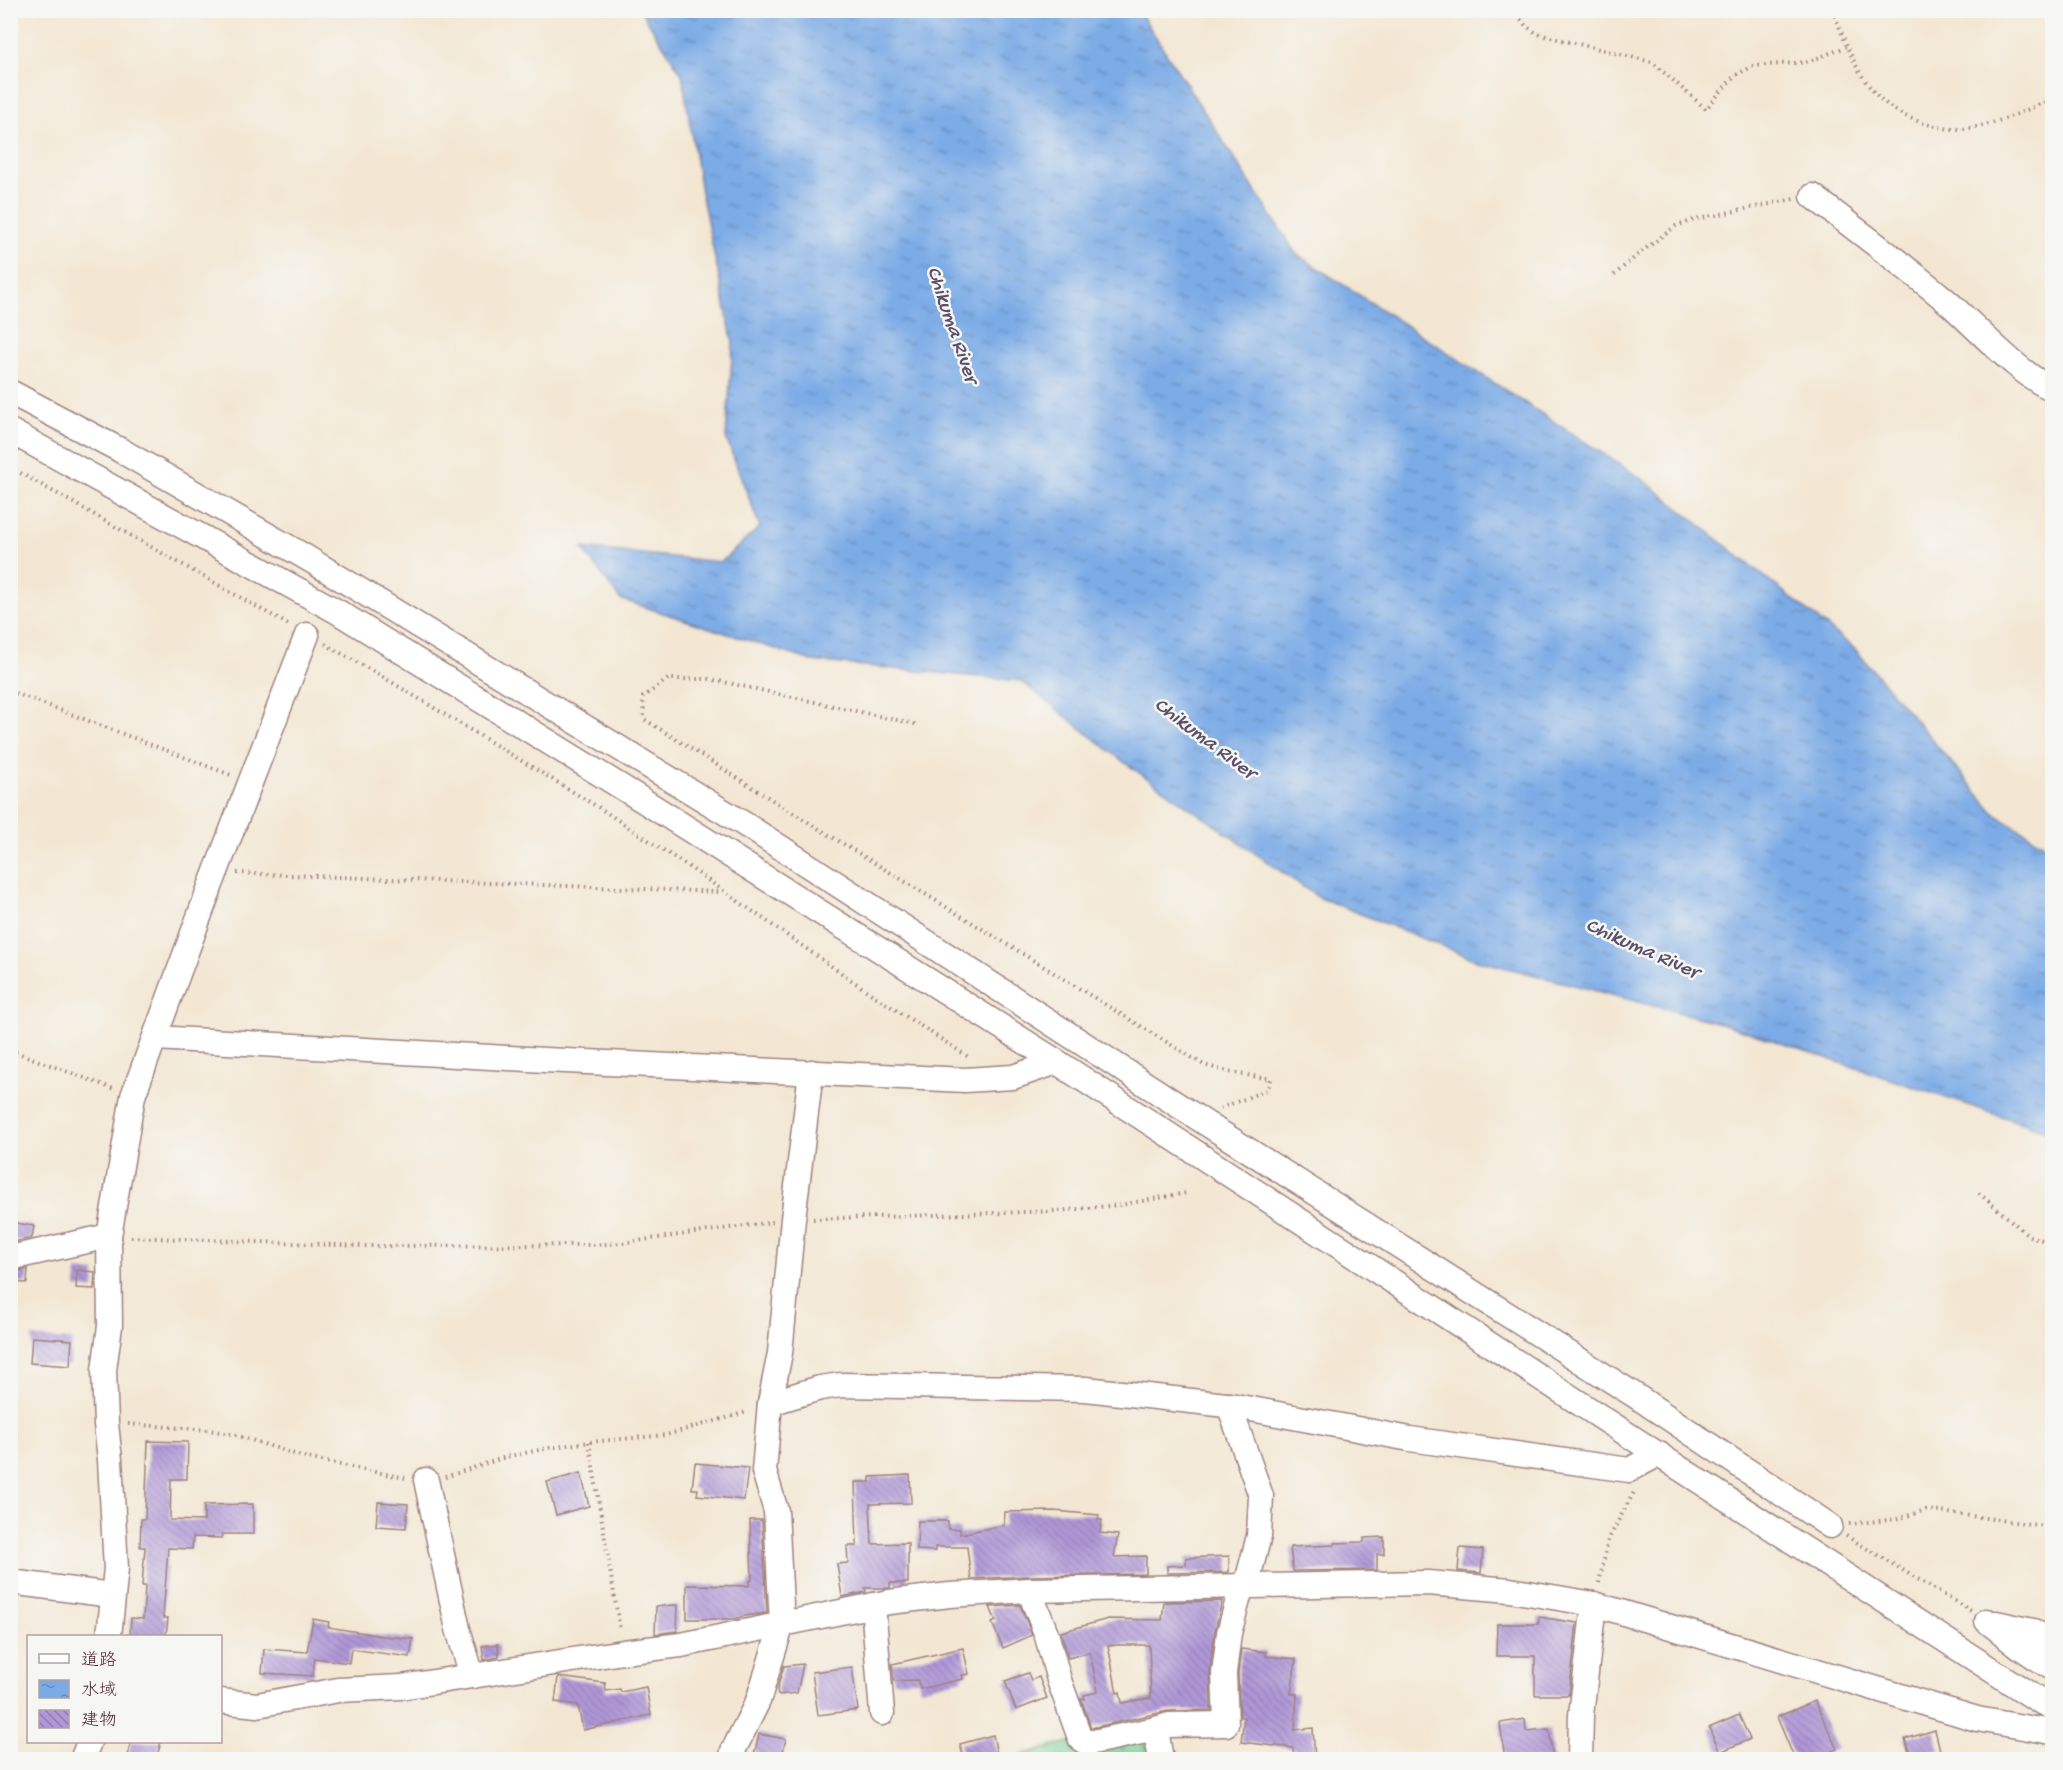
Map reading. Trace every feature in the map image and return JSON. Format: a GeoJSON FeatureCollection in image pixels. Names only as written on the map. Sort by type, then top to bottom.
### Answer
{"type":"FeatureCollection","features":[{"type":"Feature","properties":{"kind":"street"},"geometry":{"type":"LineString","coordinates":[[1813,196],[1949,303],[2022,369],[2043,385],[2052,388]]}},
{"type":"Feature","properties":{"kind":"street"},"geometry":{"type":"LineString","coordinates":[[10,392],[120,450],[307,558],[749,827],[1207,1124],[1636,1396],[1830,1526]]}},
{"type":"Feature","properties":{"kind":"street"},"geometry":{"type":"LineString","coordinates":[[10,432],[338,612],[644,801],[1057,1062],[2052,1709]]}},
{"type":"Feature","properties":{"kind":"street"},"geometry":{"type":"LineString","coordinates":[[109,1635],[116,1568],[104,1370],[110,1326],[109,1236],[133,1096],[215,872],[307,635]]}},
{"type":"Feature","properties":{"kind":"street"},"geometry":{"type":"LineString","coordinates":[[154,1038],[965,1080],[1013,1077],[1057,1062]]}},
{"type":"Feature","properties":{"kind":"street"},"geometry":{"type":"LineString","coordinates":[[731,1760],[733,1751],[758,1701],[782,1624],[776,1511],[764,1471],[770,1403],[780,1353],[811,1072]]}},
{"type":"Feature","properties":{"kind":"street"},"geometry":{"type":"LineString","coordinates":[[10,1258],[109,1236]]}},
{"type":"Feature","properties":{"kind":"street"},"geometry":{"type":"LineString","coordinates":[[770,1403],[841,1384],[1086,1389],[1229,1405],[1410,1439],[1629,1470],[1659,1454]]}},
{"type":"Feature","properties":{"kind":"street"},"geometry":{"type":"LineString","coordinates":[[1029,1590],[1046,1633],[1059,1680],[1080,1738],[1088,1743],[1169,1725],[1226,1724],[1224,1672],[1228,1633],[1242,1585],[1248,1578],[1259,1536],[1261,1497],[1229,1405]]}},
{"type":"Feature","properties":{"kind":"street"},"geometry":{"type":"LineString","coordinates":[[426,1480],[458,1629],[472,1676]]}},
{"type":"Feature","properties":{"kind":"street"},"geometry":{"type":"LineString","coordinates":[[10,1581],[112,1596]]}},
{"type":"Feature","properties":{"kind":"street"},"geometry":{"type":"LineString","coordinates":[[222,1701],[257,1705],[338,1690],[401,1687],[681,1645],[873,1605],[950,1594],[1242,1585],[1428,1583],[1510,1590],[1594,1604],[1977,1719],[2052,1732]]}},
{"type":"Feature","properties":{"kind":"street"},"geometry":{"type":"LineString","coordinates":[[1580,1760],[1581,1715],[1594,1604]]}},
{"type":"Feature","properties":{"kind":"street"},"geometry":{"type":"LineString","coordinates":[[873,1605],[882,1713]]}},
{"type":"Feature","properties":{"kind":"street"},"geometry":{"type":"LineString","coordinates":[[1987,1621],[2033,1631],[2052,1642]]}},
{"type":"Feature","properties":{"kind":"street"},"geometry":{"type":"LineString","coordinates":[[1987,1621],[2052,1668]]}},
{"type":"Feature","properties":{"kind":"street"},"geometry":{"type":"LineString","coordinates":[[1156,1729],[1161,1760]]}},
{"type":"Feature","properties":{"kind":"street"},"geometry":{"type":"LineString","coordinates":[[82,1760],[89,1743]]}},
{"type":"Feature","properties":{"kind":"path"},"geometry":{"type":"LineString","coordinates":[[1513,10],[1526,26],[1538,33],[1652,62],[1706,109],[1734,76],[1753,66],[1807,62],[1846,47]]}},
{"type":"Feature","properties":{"kind":"path"},"geometry":{"type":"LineString","coordinates":[[1833,10],[1846,47],[1868,87],[1892,110],[1911,119],[1946,130],[1968,129],[1991,124],[2052,99]]}},
{"type":"Feature","properties":{"kind":"path"},"geometry":{"type":"LineString","coordinates":[[1614,275],[1676,226],[1697,219],[1813,196]]}},
{"type":"Feature","properties":{"kind":"path"},"geometry":{"type":"LineString","coordinates":[[915,724],[710,679],[668,679],[643,697],[644,719],[1204,1065],[1228,1072],[1271,1079],[1267,1090],[1216,1110],[1207,1124]]}},
{"type":"Feature","properties":{"kind":"path"},"geometry":{"type":"LineString","coordinates":[[10,691],[251,782]]}},
{"type":"Feature","properties":{"kind":"path"},"geometry":{"type":"LineString","coordinates":[[598,807],[689,867],[870,993],[970,1058],[986,1078]]}},
{"type":"Feature","properties":{"kind":"path"},"geometry":{"type":"LineString","coordinates":[[215,872],[722,892]]}},
{"type":"Feature","properties":{"kind":"path"},"geometry":{"type":"LineString","coordinates":[[10,1050],[133,1096]]}},
{"type":"Feature","properties":{"kind":"path"},"geometry":{"type":"LineString","coordinates":[[109,1236],[362,1246],[622,1244],[793,1219],[1056,1211],[1120,1205],[1186,1193]]}},
{"type":"Feature","properties":{"kind":"path"},"geometry":{"type":"LineString","coordinates":[[1979,1193],[2029,1236],[2052,1243]]}},
{"type":"Feature","properties":{"kind":"path"},"geometry":{"type":"LineString","coordinates":[[106,1424],[227,1433],[340,1466],[394,1477],[436,1480],[506,1457],[548,1448],[666,1435],[732,1418],[770,1403]]}},
{"type":"Feature","properties":{"kind":"path"},"geometry":{"type":"LineString","coordinates":[[589,1442],[623,1652]]}},
{"type":"Feature","properties":{"kind":"path"},"geometry":{"type":"LineString","coordinates":[[1594,1604],[1608,1540],[1637,1487]]}},
{"type":"Feature","properties":{"kind":"path"},"geometry":{"type":"LineString","coordinates":[[1830,1526],[1897,1519],[1926,1510],[2052,1527]]}},
{"type":"Feature","properties":{"kind":"path"},"geometry":{"type":"LineString","coordinates":[[1830,1526],[1987,1621]]}},
{"type":"Feature","properties":{"kind":"green space"},"geometry":{"type":"Polygon","coordinates":[[[1141,1739],[1150,1743],[1153,1760],[1003,1760],[1073,1741],[1141,1739]]]}},
{"type":"Feature","properties":{"kind":"water","name":"Chikuma River"},"geometry":{"type":"Polygon","coordinates":[[[641,11],[1139,11],[1296,254],[1645,481],[1855,649],[1996,815],[2052,849],[2052,1133],[1724,1024],[1477,960],[1318,897],[1121,760],[1021,681],[812,661],[620,599],[582,548],[721,562],[760,527],[726,438],[733,343],[701,192],[682,74],[641,11]]]}},
{"type":"Feature","properties":{"kind":"building"},"geometry":{"type":"Polygon","coordinates":[[[10,1222],[34,1226],[32,1238],[10,1243],[10,1222]]]}},
{"type":"Feature","properties":{"kind":"building"},"geometry":{"type":"Polygon","coordinates":[[[28,1269],[27,1283],[10,1282],[10,1272],[28,1269]]]}},
{"type":"Feature","properties":{"kind":"building"},"geometry":{"type":"Polygon","coordinates":[[[77,1270],[95,1272],[94,1289],[76,1288],[77,1270]]]}},
{"type":"Feature","properties":{"kind":"building"},"geometry":{"type":"Polygon","coordinates":[[[32,1337],[72,1340],[70,1366],[30,1363],[32,1337]]]}},
{"type":"Feature","properties":{"kind":"building"},"geometry":{"type":"Polygon","coordinates":[[[148,1441],[188,1442],[187,1479],[171,1479],[170,1520],[204,1521],[204,1505],[253,1504],[253,1534],[222,1534],[222,1538],[193,1537],[192,1549],[168,1548],[163,1618],[168,1618],[166,1635],[130,1635],[131,1618],[143,1619],[145,1586],[142,1586],[145,1547],[140,1547],[141,1519],[145,1519],[148,1441]]]}},
{"type":"Feature","properties":{"kind":"building"},"geometry":{"type":"Polygon","coordinates":[[[695,1463],[748,1468],[744,1500],[697,1495],[698,1489],[692,1489],[695,1463]]]}},
{"type":"Feature","properties":{"kind":"building"},"geometry":{"type":"Polygon","coordinates":[[[581,1473],[589,1506],[556,1515],[547,1482],[581,1473]]]}},
{"type":"Feature","properties":{"kind":"building"},"geometry":{"type":"Polygon","coordinates":[[[910,1475],[911,1503],[870,1504],[872,1544],[908,1543],[908,1583],[890,1583],[890,1588],[865,1588],[866,1592],[842,1597],[837,1564],[848,1563],[847,1546],[857,1546],[855,1482],[870,1482],[870,1477],[910,1475]]]}},
{"type":"Feature","properties":{"kind":"building"},"geometry":{"type":"Polygon","coordinates":[[[378,1502],[408,1504],[406,1528],[376,1526],[378,1502]]]}},
{"type":"Feature","properties":{"kind":"building"},"geometry":{"type":"Polygon","coordinates":[[[1054,1511],[1099,1515],[1098,1520],[1102,1520],[1100,1533],[1118,1535],[1114,1557],[1146,1556],[1146,1574],[971,1579],[967,1547],[935,1547],[935,1551],[917,1550],[918,1521],[948,1521],[948,1529],[960,1529],[960,1534],[1004,1525],[1005,1512],[1054,1511]]]}},
{"type":"Feature","properties":{"kind":"building"},"geometry":{"type":"Polygon","coordinates":[[[750,1520],[762,1520],[767,1613],[735,1619],[687,1619],[687,1585],[749,1586],[749,1581],[752,1580],[750,1520]]]}},
{"type":"Feature","properties":{"kind":"building"},"geometry":{"type":"Polygon","coordinates":[[[1384,1537],[1384,1554],[1377,1554],[1377,1570],[1293,1571],[1290,1547],[1364,1542],[1364,1538],[1384,1537]]]}},
{"type":"Feature","properties":{"kind":"building"},"geometry":{"type":"Polygon","coordinates":[[[1460,1548],[1483,1550],[1481,1573],[1458,1571],[1460,1548]]]}},
{"type":"Feature","properties":{"kind":"building"},"geometry":{"type":"Polygon","coordinates":[[[1229,1556],[1229,1572],[1167,1573],[1167,1566],[1186,1565],[1186,1558],[1229,1556]]]}},
{"type":"Feature","properties":{"kind":"building"},"geometry":{"type":"Polygon","coordinates":[[[1222,1601],[1215,1631],[1210,1671],[1211,1710],[1168,1711],[1091,1728],[1081,1699],[1085,1699],[1084,1695],[1098,1692],[1090,1652],[1068,1658],[1061,1632],[1108,1619],[1162,1620],[1164,1602],[1222,1601]],[[1108,1645],[1117,1693],[1120,1692],[1122,1703],[1151,1698],[1149,1645],[1108,1645]]]}},
{"type":"Feature","properties":{"kind":"building"},"geometry":{"type":"Polygon","coordinates":[[[678,1605],[677,1631],[655,1634],[656,1606],[678,1605]]]}},
{"type":"Feature","properties":{"kind":"building"},"geometry":{"type":"Polygon","coordinates":[[[1020,1605],[1032,1635],[1003,1648],[992,1623],[996,1621],[990,1607],[1020,1605]]]}},
{"type":"Feature","properties":{"kind":"building"},"geometry":{"type":"Polygon","coordinates":[[[1539,1617],[1577,1623],[1569,1695],[1535,1695],[1535,1656],[1496,1656],[1497,1624],[1538,1624],[1539,1617]]]}},
{"type":"Feature","properties":{"kind":"building"},"geometry":{"type":"Polygon","coordinates":[[[313,1619],[329,1622],[328,1627],[413,1639],[410,1657],[351,1649],[349,1663],[315,1658],[313,1676],[262,1673],[264,1649],[307,1652],[313,1619]]]}},
{"type":"Feature","properties":{"kind":"building"},"geometry":{"type":"Polygon","coordinates":[[[498,1644],[499,1657],[484,1660],[482,1646],[498,1644]]]}},
{"type":"Feature","properties":{"kind":"building"},"geometry":{"type":"Polygon","coordinates":[[[963,1648],[969,1674],[962,1675],[963,1679],[920,1689],[918,1680],[894,1681],[892,1664],[963,1648]]]}},
{"type":"Feature","properties":{"kind":"building"},"geometry":{"type":"Polygon","coordinates":[[[1241,1649],[1266,1652],[1266,1656],[1296,1659],[1291,1694],[1297,1694],[1295,1730],[1313,1728],[1315,1760],[1294,1760],[1293,1748],[1241,1742],[1244,1717],[1240,1717],[1238,1674],[1241,1649]]]}},
{"type":"Feature","properties":{"kind":"building"},"geometry":{"type":"Polygon","coordinates":[[[803,1664],[797,1693],[778,1695],[777,1689],[784,1666],[803,1664]]]}},
{"type":"Feature","properties":{"kind":"building"},"geometry":{"type":"Polygon","coordinates":[[[852,1667],[858,1710],[818,1715],[812,1672],[852,1667]]]}},
{"type":"Feature","properties":{"kind":"building"},"geometry":{"type":"Polygon","coordinates":[[[1028,1673],[1031,1680],[1039,1677],[1047,1698],[1016,1710],[1005,1681],[1028,1673]]]}},
{"type":"Feature","properties":{"kind":"building"},"geometry":{"type":"Polygon","coordinates":[[[558,1677],[605,1683],[606,1691],[620,1689],[621,1692],[646,1687],[651,1715],[583,1730],[578,1705],[555,1702],[558,1677]]]}},
{"type":"Feature","properties":{"kind":"building"},"geometry":{"type":"Polygon","coordinates":[[[1815,1701],[1837,1749],[1812,1760],[1795,1760],[1777,1717],[1815,1701]]]}},
{"type":"Feature","properties":{"kind":"building"},"geometry":{"type":"Polygon","coordinates":[[[1739,1715],[1750,1739],[1720,1752],[1709,1728],[1739,1715]]]}},
{"type":"Feature","properties":{"kind":"building"},"geometry":{"type":"Polygon","coordinates":[[[1525,1719],[1526,1731],[1549,1729],[1553,1760],[1505,1760],[1500,1723],[1525,1719]]]}},
{"type":"Feature","properties":{"kind":"building"},"geometry":{"type":"Polygon","coordinates":[[[1935,1730],[1940,1750],[1911,1758],[1905,1739],[1935,1730]]]}},
{"type":"Feature","properties":{"kind":"building"},"geometry":{"type":"Polygon","coordinates":[[[759,1734],[786,1739],[781,1760],[753,1760],[759,1734]]]}},
{"type":"Feature","properties":{"kind":"building"},"geometry":{"type":"Polygon","coordinates":[[[993,1735],[997,1754],[978,1760],[964,1760],[960,1744],[993,1735]]]}},
{"type":"Feature","properties":{"kind":"building"},"geometry":{"type":"Polygon","coordinates":[[[131,1743],[161,1743],[156,1760],[127,1760],[131,1743]]]}}]}
